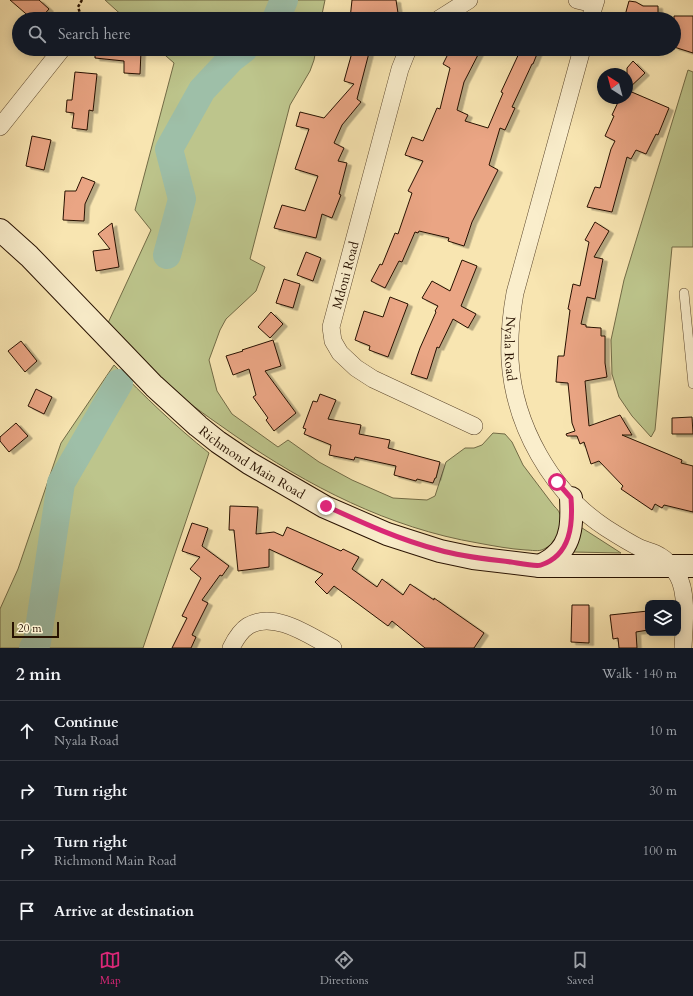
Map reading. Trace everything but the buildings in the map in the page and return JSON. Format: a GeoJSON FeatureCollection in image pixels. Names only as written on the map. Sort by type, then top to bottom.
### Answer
{"type":"FeatureCollection","features":[{"type":"Feature","properties":{"kind":"main road","name":"Richmond Main Road"},"geometry":{"type":"LineString","coordinates":[[0,230],[29,256],[174,406],[218,442],[249,463],[326,506],[387,534],[440,551],[460,555],[540,566],[670,566]]}},
{"type":"Feature","properties":{"kind":"main road"},"geometry":{"type":"LineString","coordinates":[[540,566],[554,557],[563,548],[568,538],[571,526],[571,498]]}},
{"type":"Feature","properties":{"kind":"main road"},"geometry":{"type":"LineString","coordinates":[[670,566],[693,566]]}},
{"type":"Feature","properties":{"kind":"street"},"geometry":{"type":"LineString","coordinates":[[577,0],[594,8]]}},
{"type":"Feature","properties":{"kind":"street"},"geometry":{"type":"LineString","coordinates":[[449,12],[464,1]]}},
{"type":"Feature","properties":{"kind":"street"},"geometry":{"type":"LineString","coordinates":[[0,128],[57,56]]}},
{"type":"Feature","properties":{"kind":"street","name":"Mdoni Road"},"geometry":{"type":"LineString","coordinates":[[405,56],[400,69],[331,327],[333,341],[340,354],[347,361],[373,379],[474,426]]}},
{"type":"Feature","properties":{"kind":"street","name":"Nyala Road"},"geometry":{"type":"LineString","coordinates":[[580,56],[515,293],[511,316],[510,338],[510,361],[513,383],[525,426],[545,464],[557,482],[586,513],[603,526],[640,548],[660,556],[670,566],[683,586],[683,648]]}},
{"type":"Feature","properties":{"kind":"street"},"geometry":{"type":"LineString","coordinates":[[231,648],[237,637],[248,626],[260,621],[272,620],[291,626],[332,648]]}},
{"type":"Feature","properties":{"kind":"lane"},"geometry":{"type":"LineString","coordinates":[[684,293],[693,384]]}},
{"type":"Feature","properties":{"kind":"path"},"geometry":{"type":"LineString","coordinates":[[80,12],[78,7],[82,0]]}},
{"type":"Feature","properties":{"kind":"green space"},"geometry":{"type":"Polygon","coordinates":[[[105,0],[325,0],[322,12],[118,12],[105,0]]]}},
{"type":"Feature","properties":{"kind":"green space"},"geometry":{"type":"Polygon","coordinates":[[[166,56],[315,56],[310,71],[290,105],[250,259],[265,267],[256,291],[226,319],[220,330],[209,360],[217,391],[232,414],[278,447],[288,440],[319,462],[352,480],[393,498],[427,500],[435,496],[446,462],[465,448],[474,448],[482,445],[493,433],[505,434],[512,442],[523,465],[559,511],[562,523],[561,529],[555,541],[550,545],[544,549],[535,551],[520,550],[445,536],[381,516],[320,488],[262,454],[194,407],[179,395],[108,323],[151,230],[135,210],[174,63],[166,56]]]}},
{"type":"Feature","properties":{"kind":"green space"},"geometry":{"type":"Polygon","coordinates":[[[688,70],[693,72],[693,247],[672,247],[655,430],[651,437],[632,416],[619,397],[612,374],[611,340],[624,280],[688,70]]]}},
{"type":"Feature","properties":{"kind":"green space"},"geometry":{"type":"Polygon","coordinates":[[[114,365],[160,410],[209,453],[143,648],[0,648],[0,609],[18,569],[61,443],[114,365]]]}},
{"type":"Feature","properties":{"kind":"green space"},"geometry":{"type":"Polygon","coordinates":[[[579,526],[621,553],[573,552],[579,526]]]}},
{"type":"Feature","properties":{"kind":"waterway"},"geometry":{"type":"LineString","coordinates":[[279,12],[284,0]]}},
{"type":"Feature","properties":{"kind":"waterway"},"geometry":{"type":"LineString","coordinates":[[167,255],[182,199],[169,149],[202,90],[235,56]]}},
{"type":"Feature","properties":{"kind":"waterway"},"geometry":{"type":"LineString","coordinates":[[33,648],[37,642],[61,483],[119,383]]}},
{"type":"Feature","properties":{"kind":"route"},"geometry":{"type":"LineString","coordinates":[[326,506],[387,534],[440,551],[473,558],[540,566],[554,557],[563,548],[568,538],[571,526],[571,498],[557,482]]}}]}
